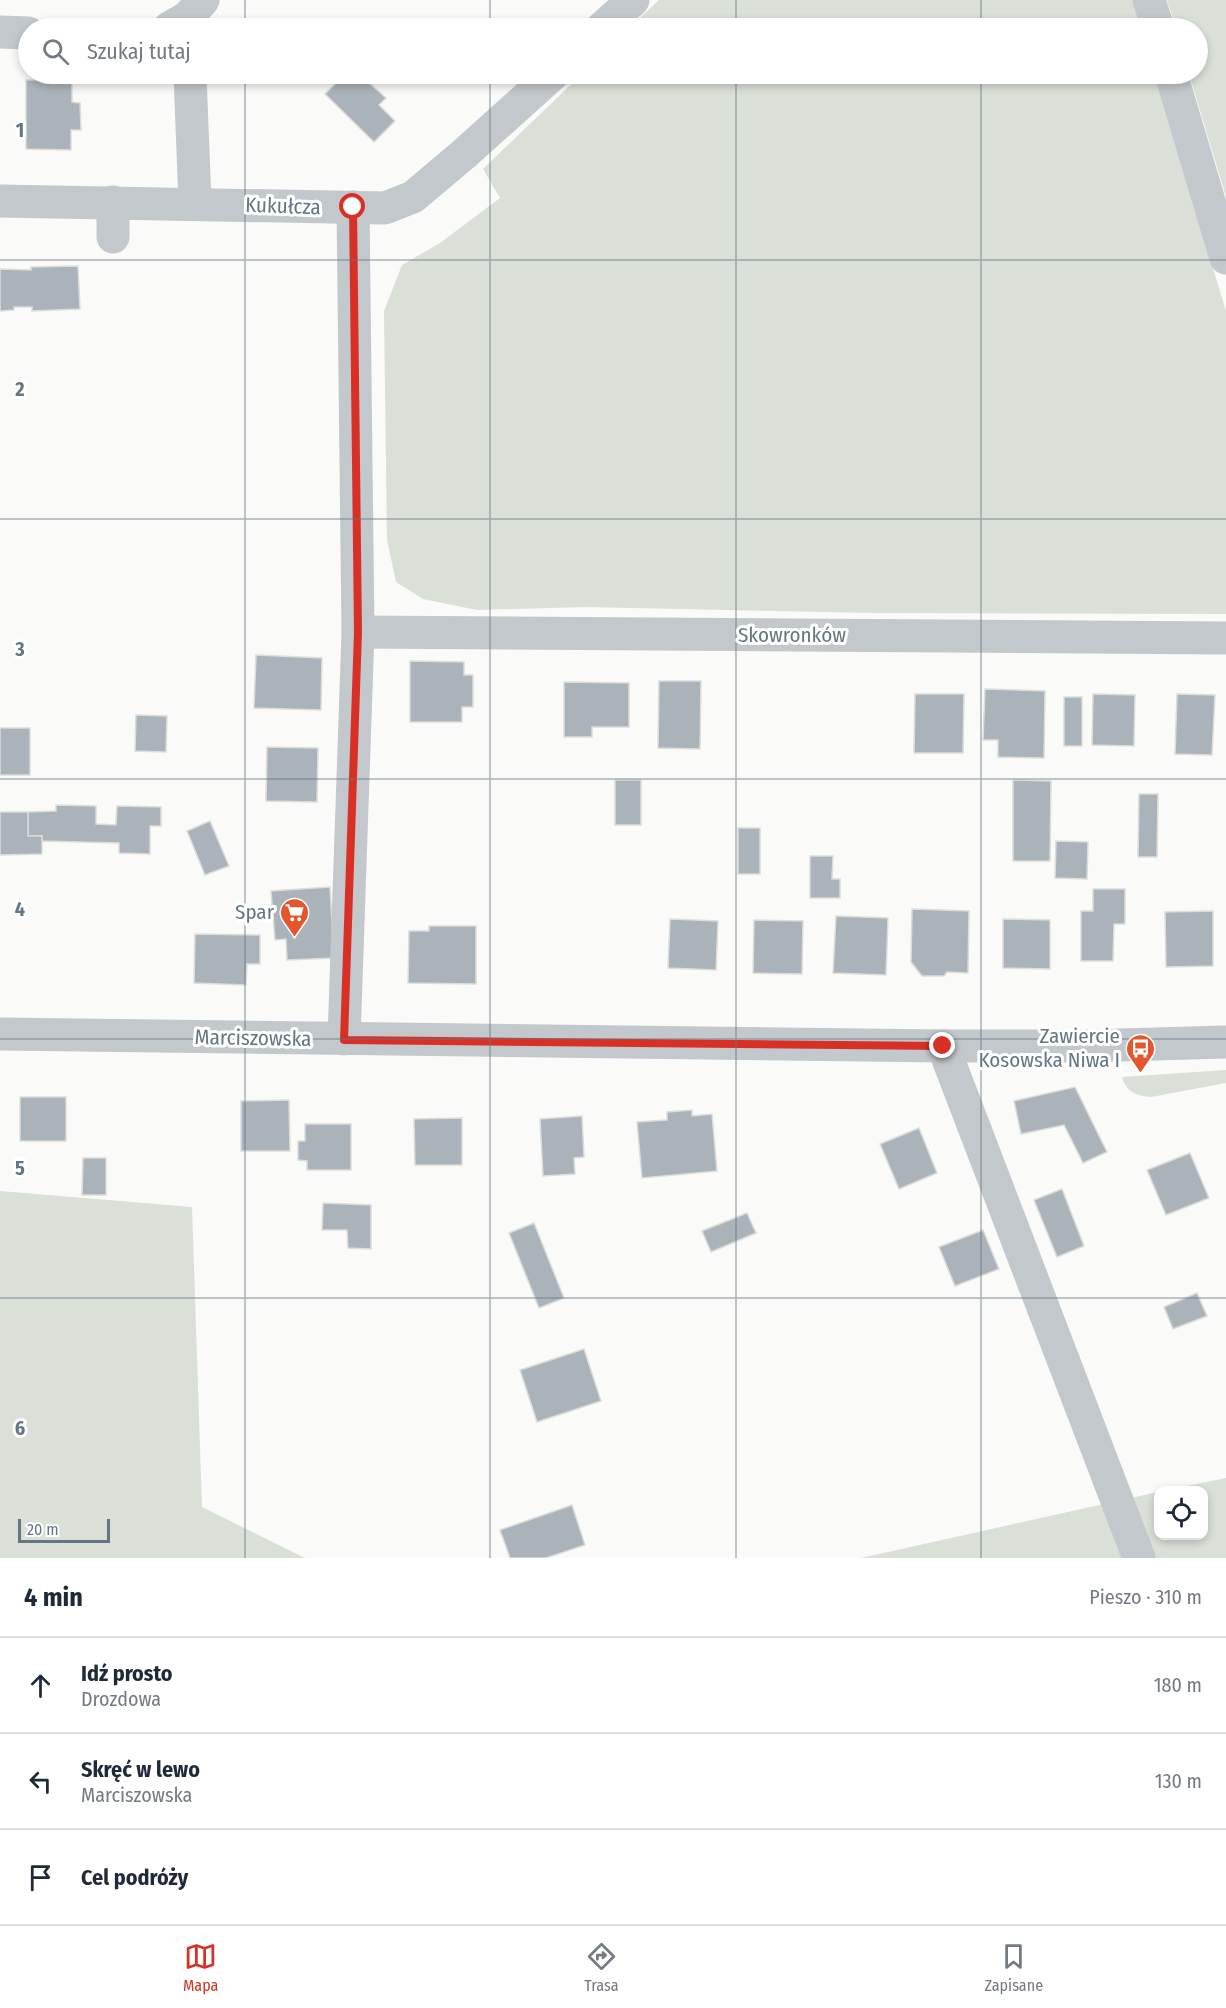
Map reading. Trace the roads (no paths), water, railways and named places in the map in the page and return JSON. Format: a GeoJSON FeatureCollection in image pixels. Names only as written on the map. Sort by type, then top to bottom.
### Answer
{"type":"FeatureCollection","features":[{"type":"Feature","properties":{"kind":"street"},"geometry":{"type":"LineString","coordinates":[[613,18],[633,0]]}},
{"type":"Feature","properties":{"kind":"street"},"geometry":{"type":"LineString","coordinates":[[1149,0],[1155,18]]}},
{"type":"Feature","properties":{"kind":"street"},"geometry":{"type":"LineString","coordinates":[[0,33],[18,33]]}},
{"type":"Feature","properties":{"kind":"street"},"geometry":{"type":"LineString","coordinates":[[190,84],[195,203]]}},
{"type":"Feature","properties":{"kind":"street","name":"Kukułcza"},"geometry":{"type":"LineString","coordinates":[[0,201],[385,208],[413,197],[542,84]]}},
{"type":"Feature","properties":{"kind":"street"},"geometry":{"type":"LineString","coordinates":[[1174,84],[1226,258]]}},
{"type":"Feature","properties":{"kind":"street"},"geometry":{"type":"LineString","coordinates":[[113,202],[113,237]]}},
{"type":"Feature","properties":{"kind":"street"},"geometry":{"type":"LineString","coordinates":[[344,1040],[358,632],[353,207]]}},
{"type":"Feature","properties":{"kind":"street","name":"Skowronków"},"geometry":{"type":"LineString","coordinates":[[358,632],[1226,638]]}},
{"type":"Feature","properties":{"kind":"street","name":"Marciszowska"},"geometry":{"type":"LineString","coordinates":[[0,1034],[943,1046],[1085,1046],[1226,1042]]}},
{"type":"Feature","properties":{"kind":"street"},"geometry":{"type":"LineString","coordinates":[[943,1046],[1139,1558]]}},
{"type":"Feature","properties":{"kind":"place","name":"Spar"},"geometry":{"type":"Point","coordinates":[295,938]}},
{"type":"Feature","properties":{"kind":"place","name":"Zawiercie Kosowska Niwa I"},"geometry":{"type":"Point","coordinates":[1141,1074]}}]}
